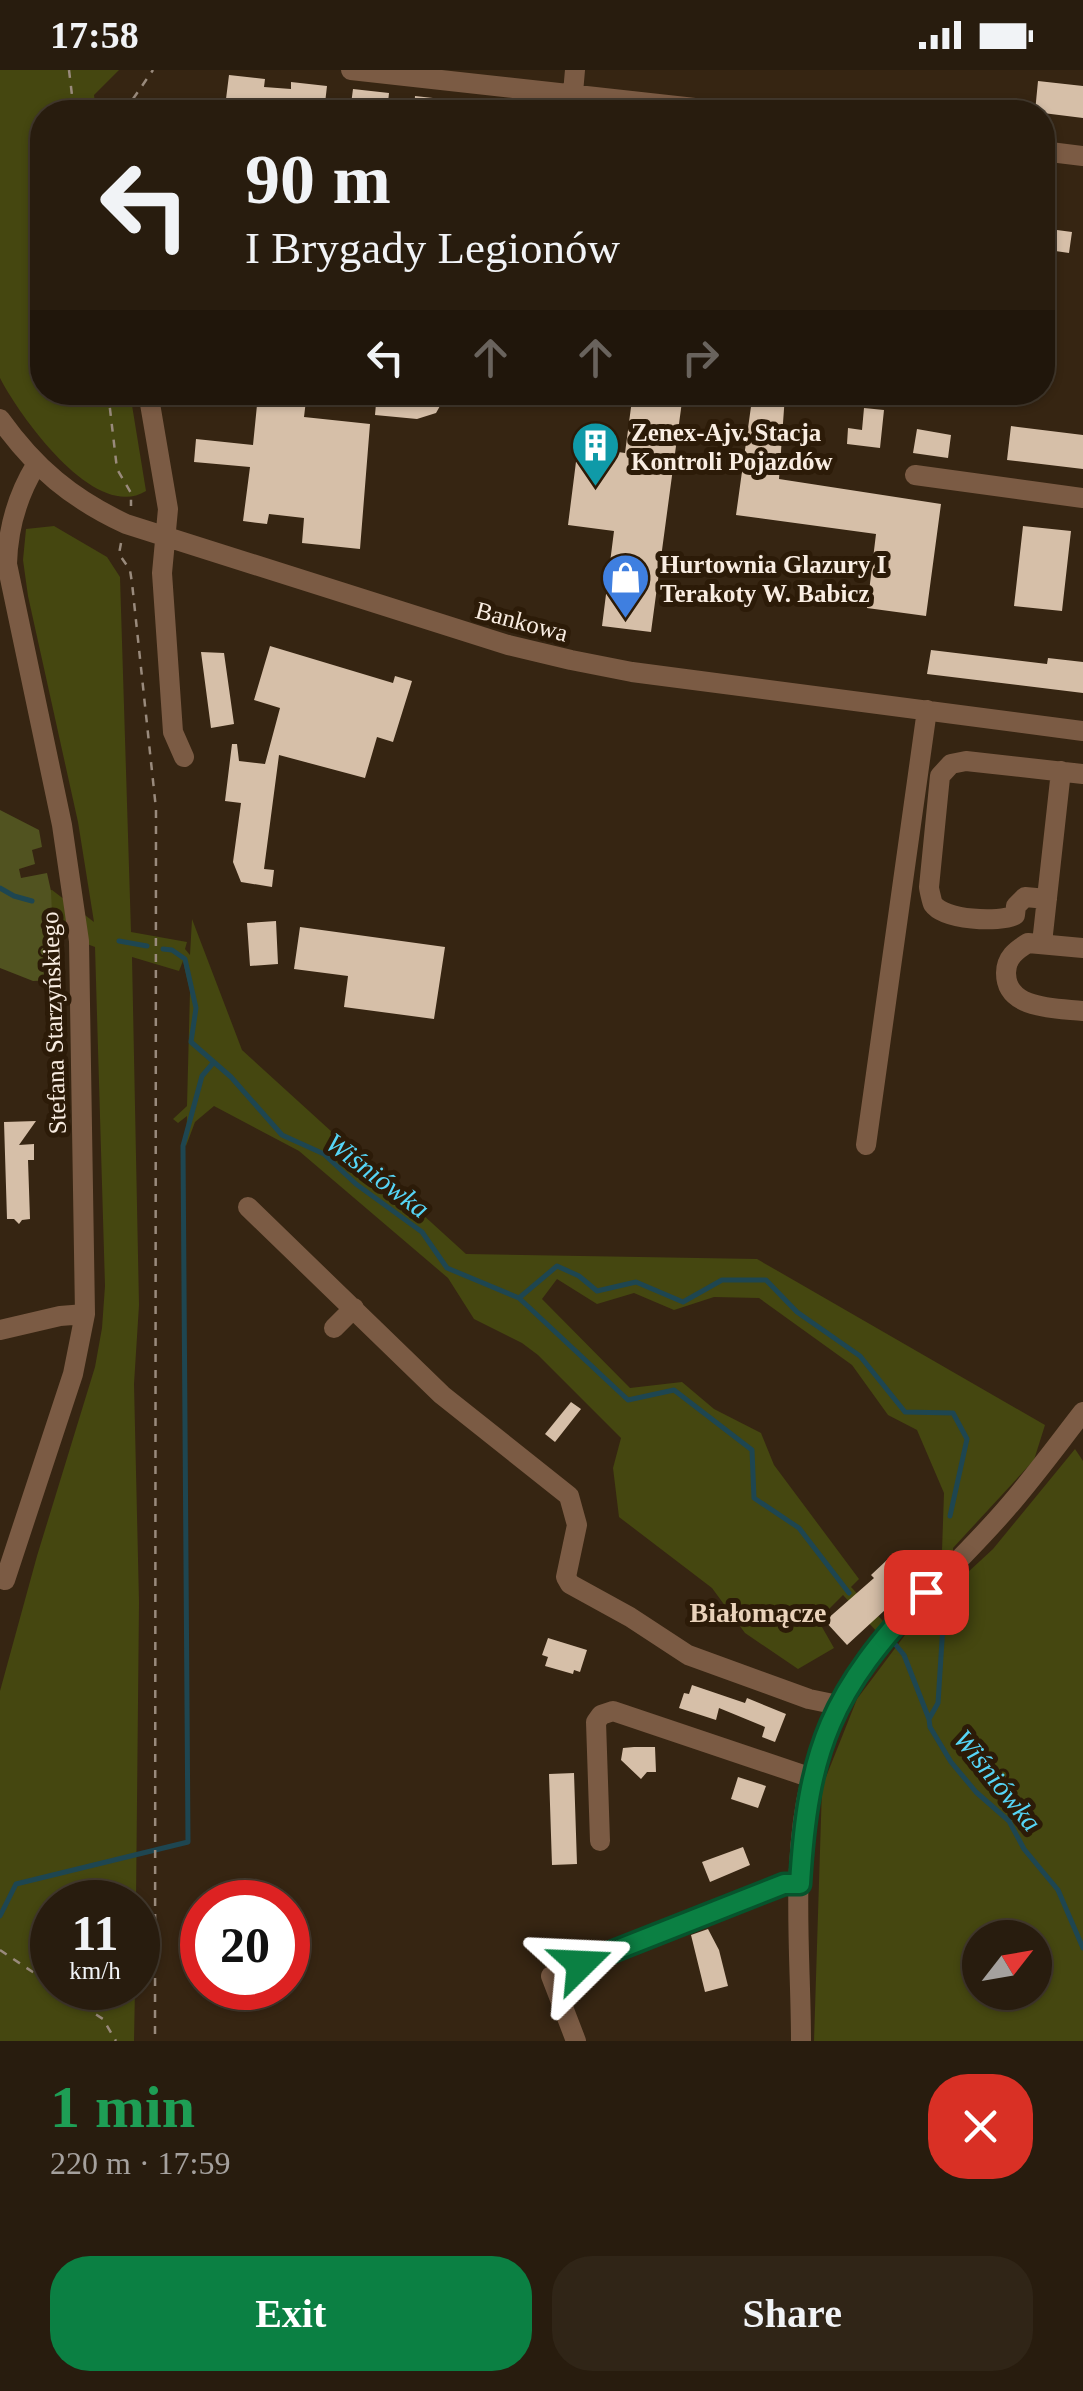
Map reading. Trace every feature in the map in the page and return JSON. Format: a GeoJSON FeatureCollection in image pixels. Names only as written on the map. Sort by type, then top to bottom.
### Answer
{"type":"FeatureCollection","features":[{"type":"Feature","properties":{"kind":"street"},"geometry":{"type":"LineString","coordinates":[[351,70],[573,93],[602,100]]}},
{"type":"Feature","properties":{"kind":"street"},"geometry":{"type":"LineString","coordinates":[[573,93],[575,70]]}},
{"type":"Feature","properties":{"kind":"street"},"geometry":{"type":"LineString","coordinates":[[1055,153],[1083,156]]}},
{"type":"Feature","properties":{"kind":"street"},"geometry":{"type":"LineString","coordinates":[[150,405],[168,509],[162,572],[173,732],[184,757]]}},
{"type":"Feature","properties":{"kind":"street","name":"Bankowa"},"geometry":{"type":"LineString","coordinates":[[0,420],[36,465],[76,499],[126,524],[508,645],[632,672],[1083,731]]}},
{"type":"Feature","properties":{"kind":"street","name":"Stefana Starzyńskiego"},"geometry":{"type":"LineString","coordinates":[[5,1580],[73,1374],[84,1314],[79,941],[62,825],[7,564],[16,503],[36,465]]}},
{"type":"Feature","properties":{"kind":"street"},"geometry":{"type":"LineString","coordinates":[[916,475],[1083,498]]}},
{"type":"Feature","properties":{"kind":"street"},"geometry":{"type":"LineString","coordinates":[[866,1145],[927,710]]}},
{"type":"Feature","properties":{"kind":"street"},"geometry":{"type":"LineString","coordinates":[[1047,899],[1025,897],[1014,915],[1003,921],[945,914],[932,903],[928,887],[940,776],[951,764],[966,761],[1083,774]]}},
{"type":"Feature","properties":{"kind":"street"},"geometry":{"type":"LineString","coordinates":[[1042,944],[1061,771]]}},
{"type":"Feature","properties":{"kind":"street"},"geometry":{"type":"LineString","coordinates":[[1083,948],[1028,942],[1012,953],[1006,970],[1008,986],[1016,997],[1033,1005],[1083,1011]]}},
{"type":"Feature","properties":{"kind":"street"},"geometry":{"type":"LineString","coordinates":[[248,1207],[442,1394],[569,1496],[577,1525],[566,1577],[570,1584],[630,1617],[688,1656],[809,1699],[838,1705]]}},
{"type":"Feature","properties":{"kind":"street"},"geometry":{"type":"LineString","coordinates":[[334,1328],[354,1308]]}},
{"type":"Feature","properties":{"kind":"street"},"geometry":{"type":"LineString","coordinates":[[0,1330],[84,1314]]}},
{"type":"Feature","properties":{"kind":"street"},"geometry":{"type":"LineString","coordinates":[[801,2041],[800,1884],[805,1810],[838,1705],[878,1642],[1006,1508],[1083,1412]]}},
{"type":"Feature","properties":{"kind":"street"},"geometry":{"type":"LineString","coordinates":[[600,1840],[596,1722],[612,1711],[812,1778]]}},
{"type":"Feature","properties":{"kind":"street"},"geometry":{"type":"LineString","coordinates":[[576,2041],[550,1976],[784,1884],[800,1884]]}},
{"type":"Feature","properties":{"kind":"path"},"geometry":{"type":"LineString","coordinates":[[69,70],[73,100]]}},
{"type":"Feature","properties":{"kind":"path"},"geometry":{"type":"LineString","coordinates":[[132,100],[153,70]]}},
{"type":"Feature","properties":{"kind":"path"},"geometry":{"type":"LineString","coordinates":[[110,405],[117,469],[132,497],[118,551],[132,582],[156,809],[154,2041]]}},
{"type":"Feature","properties":{"kind":"path"},"geometry":{"type":"LineString","coordinates":[[0,1950],[30,1970]]}},
{"type":"Feature","properties":{"kind":"path"},"geometry":{"type":"LineString","coordinates":[[91,2010],[103,2018],[116,2041]]}},
{"type":"Feature","properties":{"kind":"shaded area"},"geometry":{"type":"Polygon","coordinates":[[[0,70],[119,70],[94,95],[95,100],[30,100],[30,405],[132,405],[146,491],[126,497],[104,492],[82,479],[41,438],[0,378],[0,70]]]}},
{"type":"Feature","properties":{"kind":"shaded area"},"geometry":{"type":"Polygon","coordinates":[[[54,526],[107,557],[120,577],[131,932],[187,942],[185,949],[190,955],[192,919],[242,1050],[466,1254],[757,1259],[1045,1425],[1034,1460],[953,1548],[953,1586],[993,1549],[1075,1449],[1083,1461],[1083,2041],[814,2041],[822,1787],[857,1699],[911,1627],[944,1595],[945,1556],[930,1570],[942,1551],[944,1493],[917,1430],[888,1415],[852,1365],[759,1298],[714,1297],[674,1310],[634,1293],[597,1304],[557,1279],[542,1299],[630,1388],[682,1382],[714,1409],[761,1433],[774,1465],[859,1579],[851,1587],[898,1637],[890,1646],[843,1595],[818,1620],[834,1648],[798,1669],[745,1633],[712,1588],[619,1517],[613,1468],[621,1438],[538,1355],[474,1319],[448,1278],[299,1151],[214,1106],[195,1122],[186,1146],[187,1116],[178,1123],[173,1119],[187,1106],[190,991],[183,961],[179,971],[132,957],[139,1305],[134,1384],[139,1602],[136,1880],[30,1880],[30,2010],[135,2010],[134,2041],[0,2041],[0,1691],[95,1367],[105,1286],[95,947],[79,941],[67,926],[0,880],[33,893],[52,890],[94,922],[78,822],[23,560],[26,529],[54,526]]]}},
{"type":"Feature","properties":{"kind":"shaded area"},"geometry":{"type":"Polygon","coordinates":[[[0,810],[39,830],[42,847],[32,850],[35,864],[19,869],[21,878],[47,873],[54,959],[40,960],[39,970],[54,970],[55,980],[33,981],[0,968],[0,810]]]}},
{"type":"Feature","properties":{"kind":"building"},"geometry":{"type":"Polygon","coordinates":[[[229,75],[265,79],[264,87],[291,89],[291,82],[327,86],[325,100],[226,99],[229,75]]]}},
{"type":"Feature","properties":{"kind":"building"},"geometry":{"type":"Polygon","coordinates":[[[1038,81],[1083,86],[1083,118],[1055,114],[1055,100],[1036,100],[1038,81]]]}},
{"type":"Feature","properties":{"kind":"building"},"geometry":{"type":"Polygon","coordinates":[[[353,89],[389,93],[388,100],[352,100],[353,89]]]}},
{"type":"Feature","properties":{"kind":"building"},"geometry":{"type":"Polygon","coordinates":[[[415,96],[451,100],[415,100],[415,96]]]}},
{"type":"Feature","properties":{"kind":"building"},"geometry":{"type":"Polygon","coordinates":[[[1055,230],[1072,232],[1069,253],[1055,251],[1055,230]]]}},
{"type":"Feature","properties":{"kind":"building"},"geometry":{"type":"Polygon","coordinates":[[[257,405],[305,405],[304,417],[370,424],[360,549],[302,543],[304,518],[269,514],[267,524],[243,521],[250,467],[194,462],[196,439],[253,445],[257,405]]]}},
{"type":"Feature","properties":{"kind":"building"},"geometry":{"type":"Polygon","coordinates":[[[376,405],[441,405],[436,413],[417,419],[375,415],[376,405]]]}},
{"type":"Feature","properties":{"kind":"building"},"geometry":{"type":"Polygon","coordinates":[[[631,405],[682,405],[651,632],[602,626],[614,531],[568,525],[578,446],[625,453],[631,405]]]}},
{"type":"Feature","properties":{"kind":"building"},"geometry":{"type":"Polygon","coordinates":[[[751,405],[784,405],[779,479],[941,504],[926,616],[867,608],[876,534],[736,515],[751,405]]]}},
{"type":"Feature","properties":{"kind":"building"},"geometry":{"type":"Polygon","coordinates":[[[864,408],[884,410],[880,448],[847,444],[848,428],[862,430],[864,408]]]}},
{"type":"Feature","properties":{"kind":"building"},"geometry":{"type":"Polygon","coordinates":[[[1011,426],[1083,435],[1083,469],[1007,460],[1011,426]]]}},
{"type":"Feature","properties":{"kind":"building"},"geometry":{"type":"Polygon","coordinates":[[[917,429],[951,435],[948,458],[913,453],[917,429]]]}},
{"type":"Feature","properties":{"kind":"building"},"geometry":{"type":"Polygon","coordinates":[[[1023,526],[1071,531],[1062,611],[1014,606],[1023,526]]]}},
{"type":"Feature","properties":{"kind":"building"},"geometry":{"type":"Polygon","coordinates":[[[270,646],[393,683],[395,676],[412,681],[393,742],[377,737],[365,778],[279,755],[264,869],[274,870],[272,887],[241,882],[233,862],[241,803],[225,801],[232,744],[237,744],[239,761],[265,764],[280,708],[254,700],[270,646]]]}},
{"type":"Feature","properties":{"kind":"building"},"geometry":{"type":"Polygon","coordinates":[[[931,650],[1047,664],[1048,658],[1083,662],[1083,693],[927,674],[931,650]]]}},
{"type":"Feature","properties":{"kind":"building"},"geometry":{"type":"Polygon","coordinates":[[[201,652],[224,653],[234,724],[211,728],[201,652]]]}},
{"type":"Feature","properties":{"kind":"building"},"geometry":{"type":"Polygon","coordinates":[[[276,921],[278,964],[250,966],[247,923],[276,921]]]}},
{"type":"Feature","properties":{"kind":"building"},"geometry":{"type":"Polygon","coordinates":[[[300,927],[445,947],[434,1019],[344,1007],[348,976],[294,969],[300,927]]]}},
{"type":"Feature","properties":{"kind":"building"},"geometry":{"type":"Polygon","coordinates":[[[36,1121],[19,1145],[34,1144],[34,1160],[28,1160],[30,1219],[19,1224],[7,1219],[4,1122],[36,1121]]]}},
{"type":"Feature","properties":{"kind":"building"},"geometry":{"type":"Polygon","coordinates":[[[571,1402],[581,1409],[555,1442],[545,1434],[571,1402]]]}},
{"type":"Feature","properties":{"kind":"building"},"geometry":{"type":"Polygon","coordinates":[[[905,1556],[923,1575],[847,1645],[825,1621],[874,1578],[871,1575],[887,1560],[894,1567],[905,1556]]]}},
{"type":"Feature","properties":{"kind":"building"},"geometry":{"type":"Polygon","coordinates":[[[548,1638],[587,1650],[580,1672],[574,1670],[573,1674],[545,1666],[548,1657],[542,1655],[548,1638]]]}},
{"type":"Feature","properties":{"kind":"building"},"geometry":{"type":"Polygon","coordinates":[[[692,1685],[745,1703],[747,1698],[786,1714],[775,1742],[762,1737],[765,1727],[719,1708],[716,1720],[679,1708],[684,1693],[689,1694],[692,1685]]]}},
{"type":"Feature","properties":{"kind":"building"},"geometry":{"type":"Polygon","coordinates":[[[655,1747],[656,1772],[647,1772],[641,1779],[621,1760],[623,1748],[655,1747]]]}},
{"type":"Feature","properties":{"kind":"building"},"geometry":{"type":"Polygon","coordinates":[[[574,1773],[577,1864],[552,1865],[549,1774],[574,1773]]]}},
{"type":"Feature","properties":{"kind":"building"},"geometry":{"type":"Polygon","coordinates":[[[738,1777],[766,1786],[758,1808],[731,1799],[738,1777]]]}},
{"type":"Feature","properties":{"kind":"building"},"geometry":{"type":"Polygon","coordinates":[[[743,1847],[750,1865],[710,1882],[702,1862],[743,1847]]]}},
{"type":"Feature","properties":{"kind":"building"},"geometry":{"type":"Polygon","coordinates":[[[708,1929],[719,1950],[728,1986],[705,1992],[691,1935],[708,1929]]]}},
{"type":"Feature","properties":{"kind":"waterway","name":"Wiśniówka"},"geometry":{"type":"LineString","coordinates":[[0,888],[32,901]]}},
{"type":"Feature","properties":{"kind":"waterway","name":"Wiśniówka"},"geometry":{"type":"LineString","coordinates":[[119,941],[147,946]]}},
{"type":"Feature","properties":{"kind":"waterway","name":"Wiśniówka"},"geometry":{"type":"LineString","coordinates":[[163,949],[185,959],[196,1008],[191,1042],[231,1077],[282,1135],[324,1154],[356,1184],[422,1232],[447,1268],[519,1298],[557,1266],[579,1276],[597,1291],[636,1282],[683,1302],[722,1280],[766,1280],[797,1312],[860,1356],[905,1412],[953,1413],[967,1439],[950,1516]]}},
{"type":"Feature","properties":{"kind":"waterway"},"geometry":{"type":"LineString","coordinates":[[0,1916],[16,1884],[188,1842],[183,1146],[202,1076],[214,1062]]}},
{"type":"Feature","properties":{"kind":"waterway"},"geometry":{"type":"LineString","coordinates":[[519,1298],[628,1400],[674,1390],[752,1450],[754,1498],[799,1528],[849,1593]]}},
{"type":"Feature","properties":{"kind":"waterway","name":"Wiśniówka"},"geometry":{"type":"LineString","coordinates":[[943,1625],[938,1703],[929,1719],[930,1727],[951,1762],[976,1792],[1009,1821],[1024,1849],[1058,1890],[1083,1948]]}},
{"type":"Feature","properties":{"kind":"waterway"},"geometry":{"type":"LineString","coordinates":[[895,1644],[904,1655],[929,1719]]}},
{"type":"Feature","properties":{"kind":"place","name":"Zenex-Ajv. Stacja Kontroli Pojazdów"},"geometry":{"type":"Point","coordinates":[596,488]}},
{"type":"Feature","properties":{"kind":"place","name":"Hurtownia Glazury I Terakoty W. Babicz"},"geometry":{"type":"Point","coordinates":[625,620]}},
{"type":"Feature","properties":{"kind":"district","name":"Białomącze"},"geometry":{"type":"Point","coordinates":[758,1612]}},
{"type":"Feature","properties":{"kind":"route"},"geometry":{"type":"LineString","coordinates":[[581,1964],[784,1884],[800,1884],[805,1810],[814,1766],[838,1705],[878,1642],[926,1592]]}}]}
